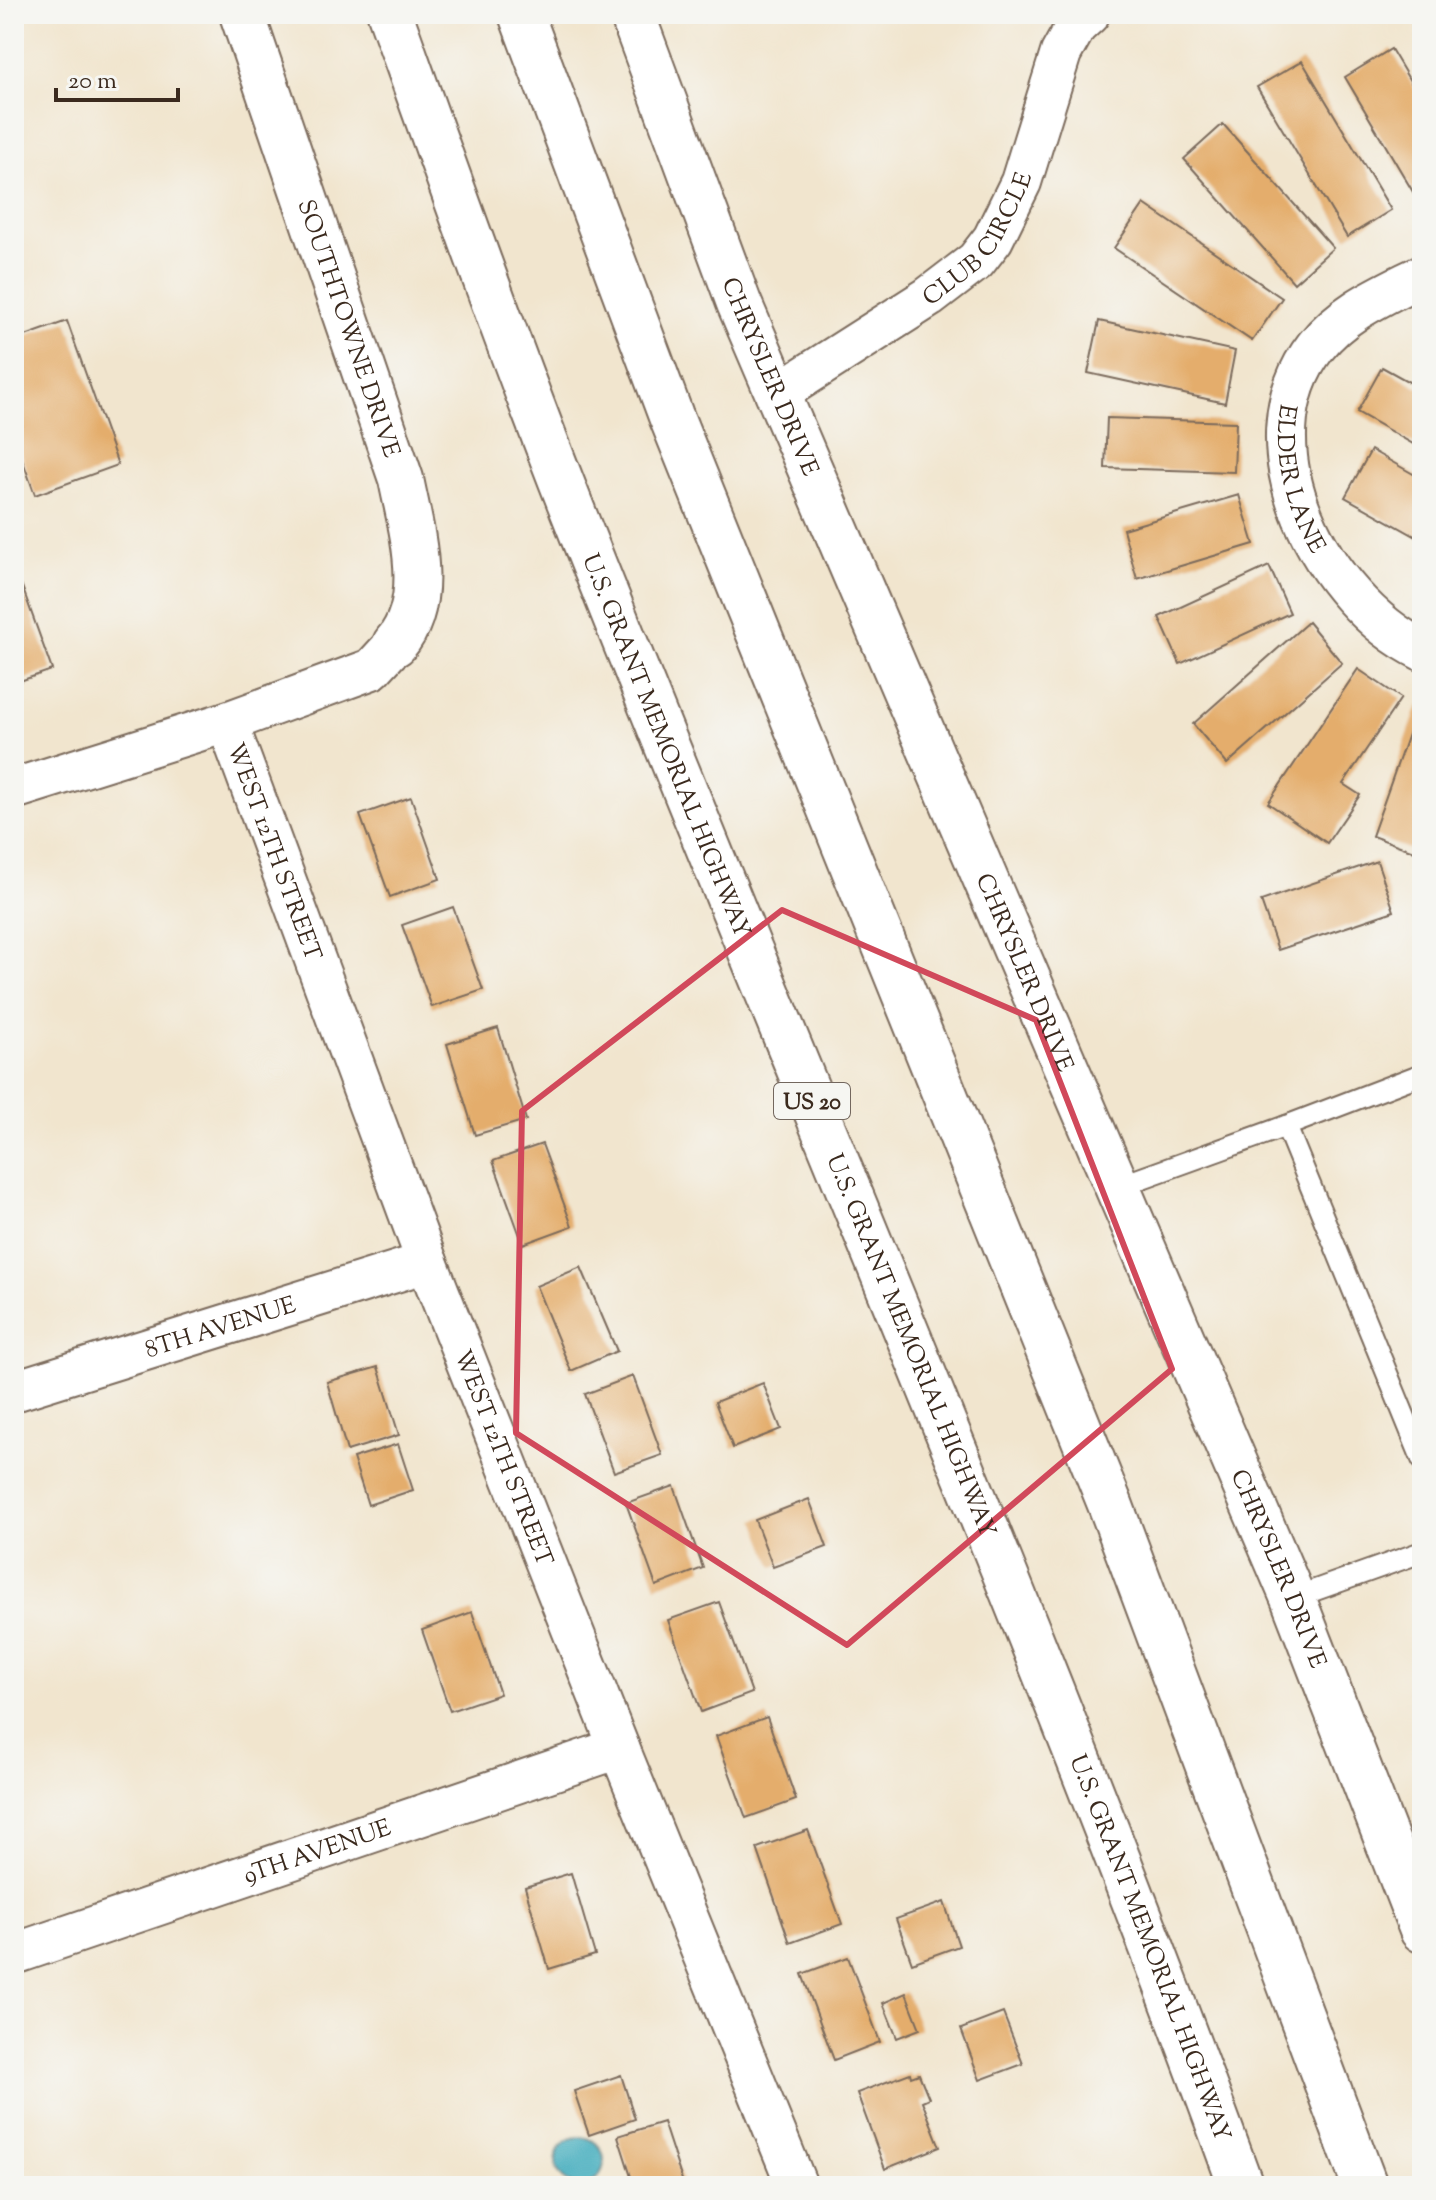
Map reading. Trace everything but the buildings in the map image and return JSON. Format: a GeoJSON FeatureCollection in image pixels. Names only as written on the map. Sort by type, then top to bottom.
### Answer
{"type":"FeatureCollection","features":[{"type":"Feature","properties":{"kind":"main road","name":"SOUTHTOWNE DRIVE"},"geometry":{"type":"LineString","coordinates":[[242,14],[401,479],[416,553],[415,593],[402,635],[395,644]]}},
{"type":"Feature","properties":{"kind":"main road","name":"U.S. GRANT MEMORIAL HIGHWAY"},"geometry":{"type":"LineString","coordinates":[[390,14],[570,505],[1047,1676],[1157,1954],[1241,2186]]}},
{"type":"Feature","properties":{"kind":"main road"},"geometry":{"type":"LineString","coordinates":[[521,14],[677,431],[1110,1504],[1365,2186]]}},
{"type":"Feature","properties":{"kind":"main road","name":"CHRYSLER DRIVE"},"geometry":{"type":"LineString","coordinates":[[632,14],[739,303],[1293,1598],[1422,1930]]}},
{"type":"Feature","properties":{"kind":"street","name":"CLUB CIRCLE"},"geometry":{"type":"LineString","coordinates":[[777,394],[929,297],[976,261],[993,239],[1021,182],[1060,31],[1089,14]]}},
{"type":"Feature","properties":{"kind":"street","name":"ELDER LANE"},"geometry":{"type":"LineString","coordinates":[[1422,275],[1339,320],[1314,348],[1297,382],[1289,418],[1288,456],[1298,504],[1324,562],[1348,593],[1376,620],[1422,650]]}},
{"type":"Feature","properties":{"kind":"street"},"geometry":{"type":"LineString","coordinates":[[14,789],[227,722],[372,669],[395,644]]}},
{"type":"Feature","properties":{"kind":"street","name":"WEST 12TH STREET"},"geometry":{"type":"LineString","coordinates":[[227,722],[427,1262],[619,1748],[797,2186]]}},
{"type":"Feature","properties":{"kind":"street","name":"8TH AVENUE"},"geometry":{"type":"LineString","coordinates":[[14,1391],[427,1262]]}},
{"type":"Feature","properties":{"kind":"street","name":"9TH AVENUE"},"geometry":{"type":"LineString","coordinates":[[14,1954],[619,1748]]}},
{"type":"Feature","properties":{"kind":"lane"},"geometry":{"type":"LineString","coordinates":[[1117,1187],[1422,1074]]}},
{"type":"Feature","properties":{"kind":"lane"},"geometry":{"type":"LineString","coordinates":[[1286,1126],[1422,1459]]}},
{"type":"Feature","properties":{"kind":"lane"},"geometry":{"type":"LineString","coordinates":[[1293,1598],[1422,1552]]}},
{"type":"Feature","properties":{"kind":"highlighted area"},"geometry":{"type":"Polygon","coordinates":[[[782,910],[1036,1020],[1172,1369],[847,1645],[516,1433],[522,1111],[782,910]]]}},
{"type":"Feature","properties":{"kind":"water"},"geometry":{"type":"Polygon","coordinates":[[[580,2137],[597,2144],[604,2161],[597,2178],[580,2185],[563,2178],[556,2161],[563,2144],[580,2137]]]}}]}
